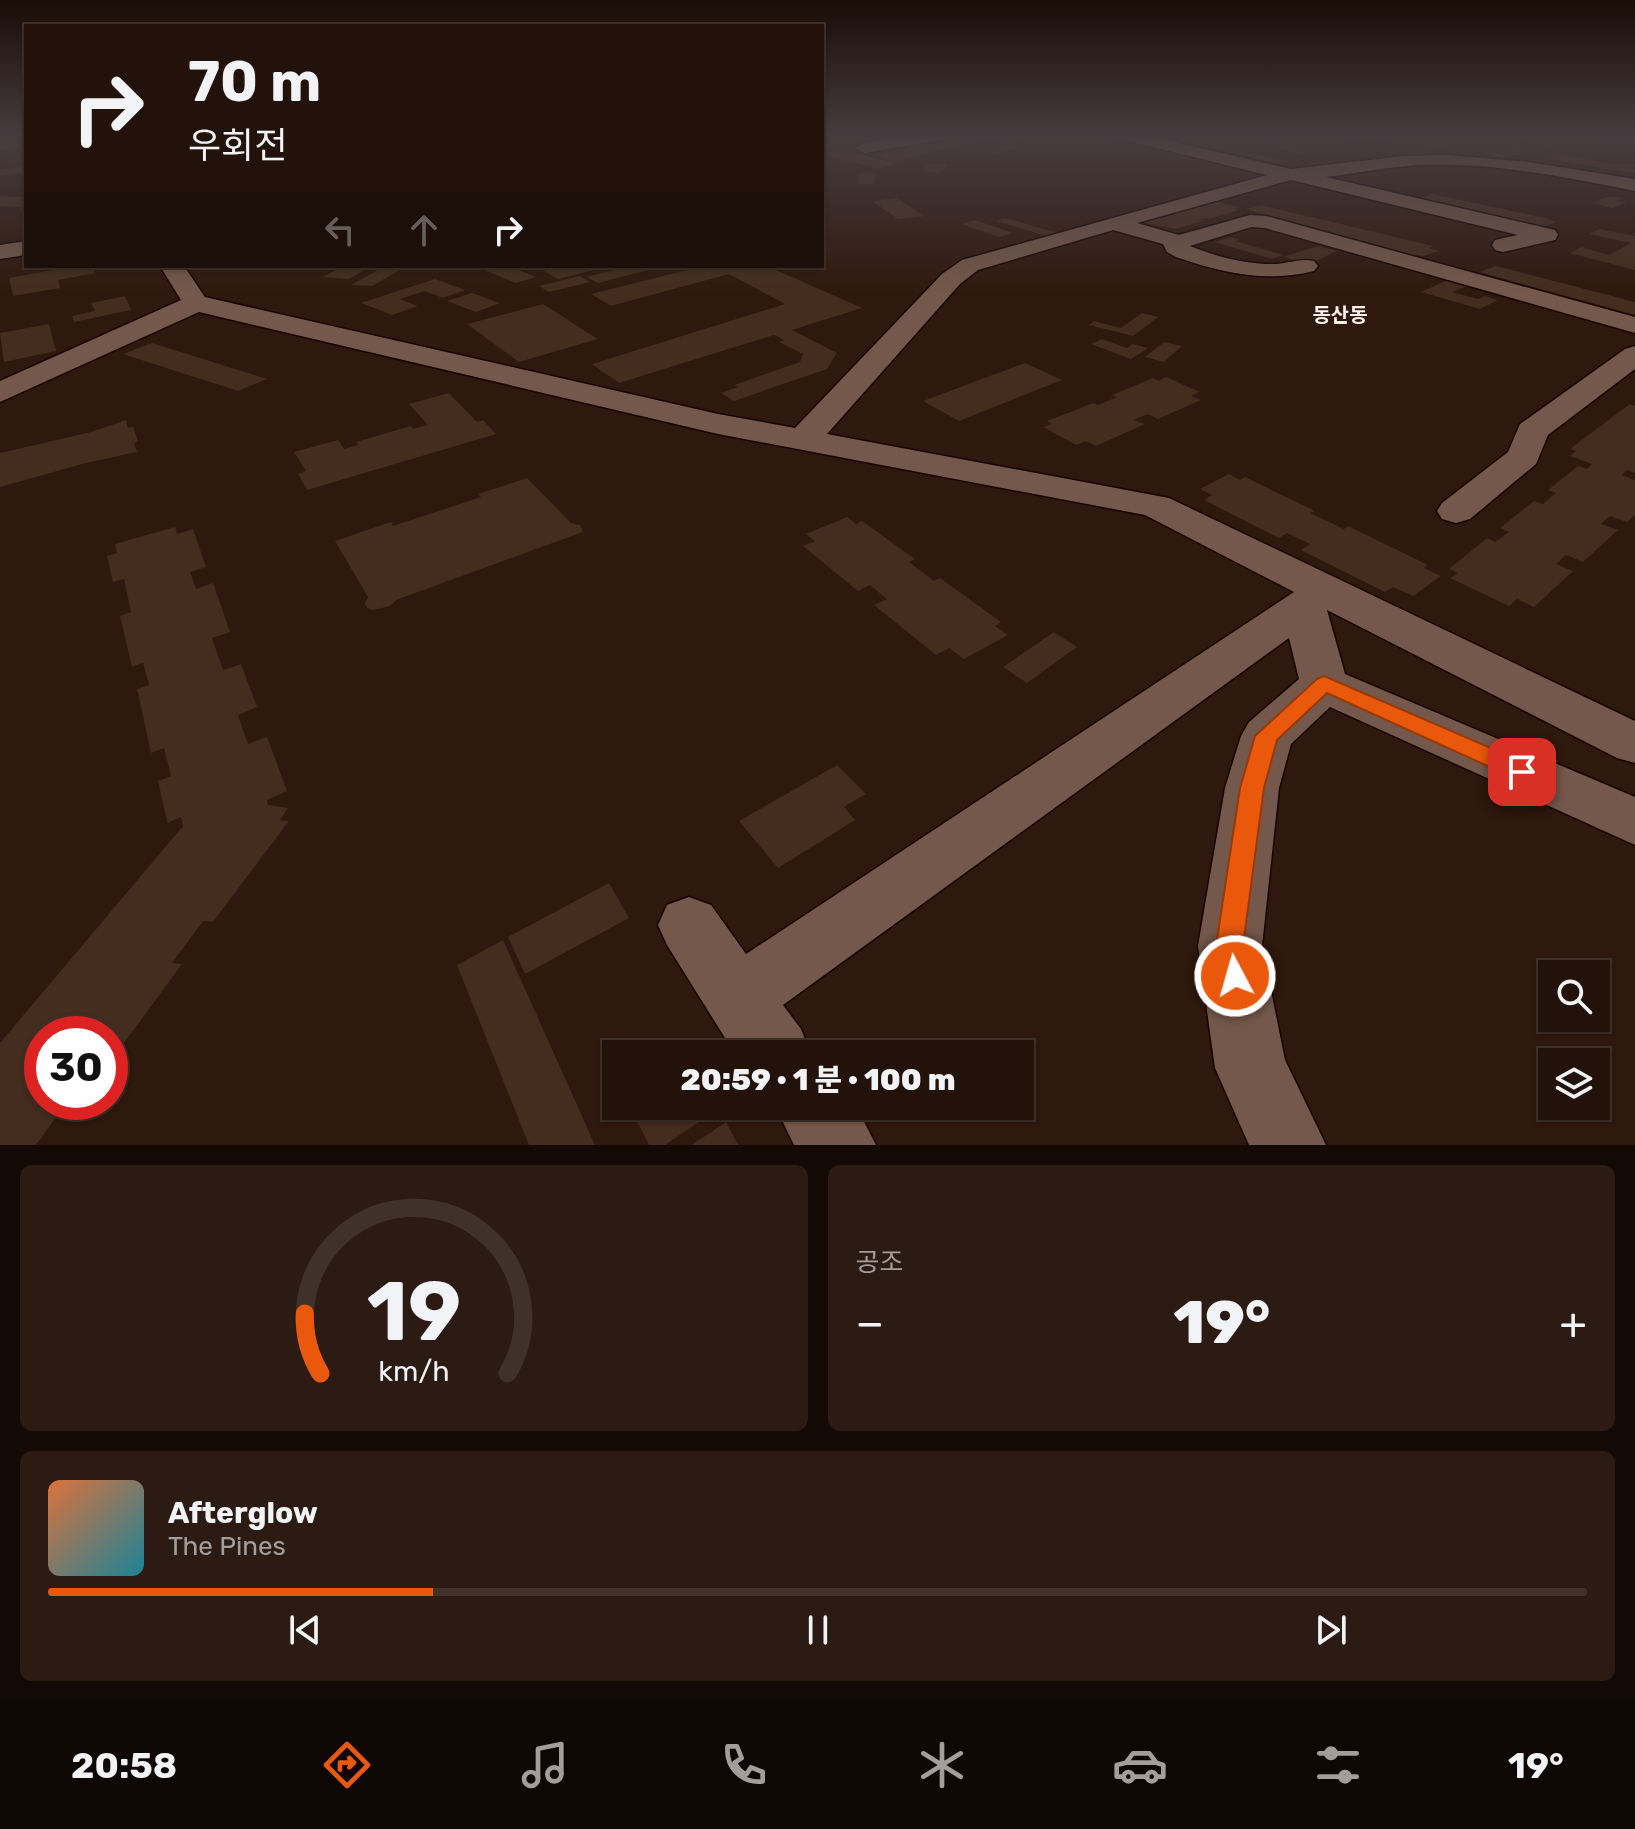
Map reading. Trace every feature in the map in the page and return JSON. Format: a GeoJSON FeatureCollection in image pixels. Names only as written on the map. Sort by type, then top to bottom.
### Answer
{"type":"FeatureCollection","features":[{"type":"Feature","properties":{"kind":"street"},"geometry":{"type":"LineString","coordinates":[[803,440],[951,279],[970,265],[1238,188]]}},
{"type":"Feature","properties":{"kind":"street"},"geometry":{"type":"LineString","coordinates":[[1345,188],[1547,235],[1503,245]]}},
{"type":"Feature","properties":{"kind":"street"},"geometry":{"type":"LineString","coordinates":[[1112,223],[1173,241],[1186,241],[1250,221],[1266,222],[1635,325]]}},
{"type":"Feature","properties":{"kind":"street"},"geometry":{"type":"LineString","coordinates":[[1173,241],[1175,247],[1184,252],[1265,272],[1282,273],[1306,266]]}},
{"type":"Feature","properties":{"kind":"street"},"geometry":{"type":"LineString","coordinates":[[0,252],[24,248]]}},
{"type":"Feature","properties":{"kind":"street"},"geometry":{"type":"LineString","coordinates":[[173,268],[196,303]]}},
{"type":"Feature","properties":{"kind":"street"},"geometry":{"type":"LineString","coordinates":[[0,393],[196,303],[718,424],[1156,506],[1316,598],[1635,744]]}},
{"type":"Feature","properties":{"kind":"street"},"geometry":{"type":"LineString","coordinates":[[1456,511],[1524,457],[1532,431],[1631,363]]}},
{"type":"Feature","properties":{"kind":"street"},"geometry":{"type":"LineString","coordinates":[[1316,598],[1324,684]]}},
{"type":"Feature","properties":{"kind":"street"},"geometry":{"type":"LineString","coordinates":[[738,998],[1316,598]]}},
{"type":"Feature","properties":{"kind":"street"},"geometry":{"type":"LineString","coordinates":[[1324,684],[1635,822]]}},
{"type":"Feature","properties":{"kind":"street"},"geometry":{"type":"LineString","coordinates":[[1288,1145],[1251,1068],[1230,946],[1252,788],[1267,736],[1324,684]]}},
{"type":"Feature","properties":{"kind":"street"},"geometry":{"type":"LineString","coordinates":[[689,925],[766,1040]]}},
{"type":"Feature","properties":{"kind":"street"},"geometry":{"type":"LineString","coordinates":[[821,1120],[838,1145]]}},
{"type":"Feature","properties":{"kind":"building"},"geometry":{"type":"Polygon","coordinates":[[[1432,194],[1556,222],[1544,227],[1533,226],[1419,198],[1432,194]]]}},
{"type":"Feature","properties":{"kind":"building"},"geometry":{"type":"Polygon","coordinates":[[[0,196],[24,197],[24,218],[20,207],[0,206],[0,196]]]}},
{"type":"Feature","properties":{"kind":"building"},"geometry":{"type":"Polygon","coordinates":[[[1610,196],[1623,198],[1617,201],[1627,202],[1613,208],[1591,203],[1610,196]]]}},
{"type":"Feature","properties":{"kind":"building"},"geometry":{"type":"Polygon","coordinates":[[[897,198],[925,216],[898,219],[872,201],[897,198]]]}},
{"type":"Feature","properties":{"kind":"building"},"geometry":{"type":"Polygon","coordinates":[[[1215,201],[1240,207],[1235,209],[1239,210],[1198,219],[1205,220],[1176,229],[1141,222],[1215,201]]]}},
{"type":"Feature","properties":{"kind":"building"},"geometry":{"type":"Polygon","coordinates":[[[1261,205],[1433,246],[1429,248],[1439,251],[1423,256],[1413,255],[1246,209],[1261,205]]]}},
{"type":"Feature","properties":{"kind":"building"},"geometry":{"type":"Polygon","coordinates":[[[1006,218],[1057,233],[1047,236],[996,221],[1006,218]]]}},
{"type":"Feature","properties":{"kind":"building"},"geometry":{"type":"Polygon","coordinates":[[[975,220],[1013,233],[999,237],[961,224],[975,220]]]}},
{"type":"Feature","properties":{"kind":"building"},"geometry":{"type":"Polygon","coordinates":[[[1600,229],[1635,236],[1635,270],[1570,253],[1581,247],[1609,255],[1631,243],[1589,234],[1600,229]]]}},
{"type":"Feature","properties":{"kind":"building"},"geometry":{"type":"Polygon","coordinates":[[[1231,237],[1240,240],[1235,241],[1283,255],[1272,259],[1215,242],[1231,237]]]}},
{"type":"Feature","properties":{"kind":"building"},"geometry":{"type":"Polygon","coordinates":[[[1318,246],[1337,251],[1309,264],[1283,257],[1318,246]]]}},
{"type":"Feature","properties":{"kind":"building"},"geometry":{"type":"Polygon","coordinates":[[[1496,266],[1635,302],[1635,315],[1479,272],[1496,266]]]}},
{"type":"Feature","properties":{"kind":"building"},"geometry":{"type":"Polygon","coordinates":[[[64,268],[93,268],[95,273],[58,280],[60,288],[13,296],[9,278],[64,268]]]}},
{"type":"Feature","properties":{"kind":"building"},"geometry":{"type":"Polygon","coordinates":[[[339,268],[368,268],[349,279],[323,277],[339,268]]]}},
{"type":"Feature","properties":{"kind":"building"},"geometry":{"type":"Polygon","coordinates":[[[381,268],[404,268],[372,286],[351,285],[381,268]]]}},
{"type":"Feature","properties":{"kind":"building"},"geometry":{"type":"Polygon","coordinates":[[[480,268],[513,268],[536,277],[516,283],[480,268]]]}},
{"type":"Feature","properties":{"kind":"building"},"geometry":{"type":"Polygon","coordinates":[[[555,268],[602,268],[558,279],[544,271],[555,268]]]}},
{"type":"Feature","properties":{"kind":"building"},"geometry":{"type":"Polygon","coordinates":[[[621,268],[656,268],[598,283],[587,277],[621,268]]]}},
{"type":"Feature","properties":{"kind":"building"},"geometry":{"type":"Polygon","coordinates":[[[695,268],[772,268],[862,308],[792,330],[837,353],[827,369],[734,401],[721,393],[738,387],[734,385],[800,362],[803,354],[779,342],[784,340],[774,335],[619,383],[592,364],[785,304],[729,274],[611,306],[591,294],[695,268]]]}},
{"type":"Feature","properties":{"kind":"building"},"geometry":{"type":"Polygon","coordinates":[[[580,276],[590,282],[549,292],[539,286],[580,276]]]}},
{"type":"Feature","properties":{"kind":"building"},"geometry":{"type":"Polygon","coordinates":[[[435,279],[465,290],[443,298],[425,291],[400,299],[418,306],[392,315],[361,303],[435,279]]]}},
{"type":"Feature","properties":{"kind":"building"},"geometry":{"type":"Polygon","coordinates":[[[1448,280],[1467,286],[1452,292],[1478,299],[1485,296],[1498,300],[1480,309],[1421,292],[1448,280]]]}},
{"type":"Feature","properties":{"kind":"building"},"geometry":{"type":"Polygon","coordinates":[[[472,293],[500,303],[476,312],[447,301],[472,293]]]}},
{"type":"Feature","properties":{"kind":"building"},"geometry":{"type":"Polygon","coordinates":[[[125,296],[131,310],[74,322],[72,316],[95,311],[91,303],[125,296]]]}},
{"type":"Feature","properties":{"kind":"building"},"geometry":{"type":"Polygon","coordinates":[[[543,304],[598,339],[519,362],[467,324],[543,304]]]}},
{"type":"Feature","properties":{"kind":"building"},"geometry":{"type":"Polygon","coordinates":[[[1142,313],[1158,317],[1133,336],[1089,325],[1094,321],[1121,328],[1142,313]]]}},
{"type":"Feature","properties":{"kind":"building"},"geometry":{"type":"Polygon","coordinates":[[[49,324],[56,351],[4,362],[0,333],[49,324]]]}},
{"type":"Feature","properties":{"kind":"building"},"geometry":{"type":"Polygon","coordinates":[[[1102,339],[1127,348],[1132,344],[1148,348],[1131,359],[1091,344],[1102,339]]]}},
{"type":"Feature","properties":{"kind":"building"},"geometry":{"type":"Polygon","coordinates":[[[1164,342],[1182,346],[1164,362],[1145,357],[1164,342]]]}},
{"type":"Feature","properties":{"kind":"building"},"geometry":{"type":"Polygon","coordinates":[[[152,343],[267,379],[238,391],[123,354],[152,343]]]}},
{"type":"Feature","properties":{"kind":"building"},"geometry":{"type":"Polygon","coordinates":[[[1025,363],[1062,380],[959,421],[923,401],[1025,363]]]}},
{"type":"Feature","properties":{"kind":"building"},"geometry":{"type":"Polygon","coordinates":[[[1166,377],[1200,392],[1191,396],[1201,400],[1158,419],[1148,414],[1134,420],[1145,424],[1096,446],[1086,441],[1076,445],[1043,427],[1052,424],[1047,421],[1093,403],[1098,405],[1117,397],[1112,395],[1153,378],[1159,381],[1166,377]]]}},
{"type":"Feature","properties":{"kind":"building"},"geometry":{"type":"Polygon","coordinates":[[[449,393],[477,422],[483,420],[496,434],[307,490],[298,474],[306,471],[294,452],[338,440],[344,449],[358,445],[356,442],[411,426],[413,429],[428,425],[409,404],[449,393]]]}},
{"type":"Feature","properties":{"kind":"building"},"geometry":{"type":"Polygon","coordinates":[[[1630,404],[1635,406],[1635,473],[1627,470],[1622,475],[1635,480],[1635,515],[1627,522],[1610,516],[1601,524],[1618,530],[1583,562],[1566,555],[1556,564],[1573,571],[1534,607],[1517,599],[1509,606],[1450,578],[1458,573],[1449,569],[1487,538],[1495,542],[1509,532],[1500,528],[1534,501],[1543,504],[1556,493],[1548,490],[1578,466],[1587,469],[1592,464],[1570,456],[1576,451],[1570,449],[1630,404]]]}},
{"type":"Feature","properties":{"kind":"building"},"geometry":{"type":"Polygon","coordinates":[[[126,420],[128,428],[133,427],[138,441],[134,443],[137,452],[0,487],[0,453],[91,432],[126,420]]]}},
{"type":"Feature","properties":{"kind":"building"},"geometry":{"type":"Polygon","coordinates":[[[1229,474],[1240,480],[1245,477],[1315,511],[1310,513],[1344,529],[1348,526],[1428,565],[1424,568],[1441,576],[1413,596],[1393,587],[1385,592],[1301,550],[1310,544],[1287,533],[1279,538],[1204,500],[1212,495],[1200,489],[1229,474]]]}},
{"type":"Feature","properties":{"kind":"building"},"geometry":{"type":"Polygon","coordinates":[[[527,478],[571,523],[580,525],[583,532],[396,600],[390,606],[373,610],[367,608],[365,603],[368,597],[335,541],[391,522],[393,526],[527,478]]]}},
{"type":"Feature","properties":{"kind":"building"},"geometry":{"type":"Polygon","coordinates":[[[847,517],[856,524],[862,521],[915,559],[909,562],[934,581],[940,578],[1001,622],[995,626],[1008,635],[964,659],[949,648],[936,655],[874,605],[887,599],[870,585],[858,591],[803,546],[815,541],[806,534],[847,517]]]}},
{"type":"Feature","properties":{"kind":"building"},"geometry":{"type":"Polygon","coordinates":[[[175,527],[177,534],[193,529],[206,567],[190,572],[196,589],[213,583],[230,632],[212,638],[223,670],[241,664],[257,707],[238,715],[248,744],[267,737],[287,791],[267,800],[268,805],[288,808],[280,820],[289,821],[213,922],[203,921],[172,963],[182,964],[128,1038],[128,1016],[24,1016],[24,1120],[54,1120],[36,1145],[0,1145],[0,1043],[183,826],[181,817],[167,823],[158,781],[171,776],[164,748],[151,753],[137,689],[149,685],[143,663],[132,667],[120,616],[131,612],[124,579],[113,582],[107,556],[117,553],[115,544],[175,527]]]}},
{"type":"Feature","properties":{"kind":"building"},"geometry":{"type":"Polygon","coordinates":[[[1054,632],[1077,647],[1027,683],[1003,667],[1054,632]]]}},
{"type":"Feature","properties":{"kind":"building"},"geometry":{"type":"Polygon","coordinates":[[[837,765],[866,794],[844,807],[855,820],[778,868],[739,821],[837,765]]]}},
{"type":"Feature","properties":{"kind":"building"},"geometry":{"type":"Polygon","coordinates":[[[609,883],[629,918],[525,974],[508,937],[609,883]]]}},
{"type":"Feature","properties":{"kind":"building"},"geometry":{"type":"Polygon","coordinates":[[[503,940],[595,1145],[529,1145],[457,965],[503,940]]]}},
{"type":"Feature","properties":{"kind":"building"},"geometry":{"type":"Polygon","coordinates":[[[636,1120],[702,1120],[665,1145],[649,1145],[636,1120]]]}},
{"type":"Feature","properties":{"kind":"building"},"geometry":{"type":"Polygon","coordinates":[[[726,1122],[738,1145],[692,1145],[726,1122]]]}},
{"type":"Feature","properties":{"kind":"district","name":"동산동"},"geometry":{"type":"Point","coordinates":[1340,315]}},
{"type":"Feature","properties":{"kind":"route"},"geometry":{"type":"LineString","coordinates":[[1235,976],[1230,946],[1252,788],[1267,736],[1324,684],[1522,772]]}}]}
